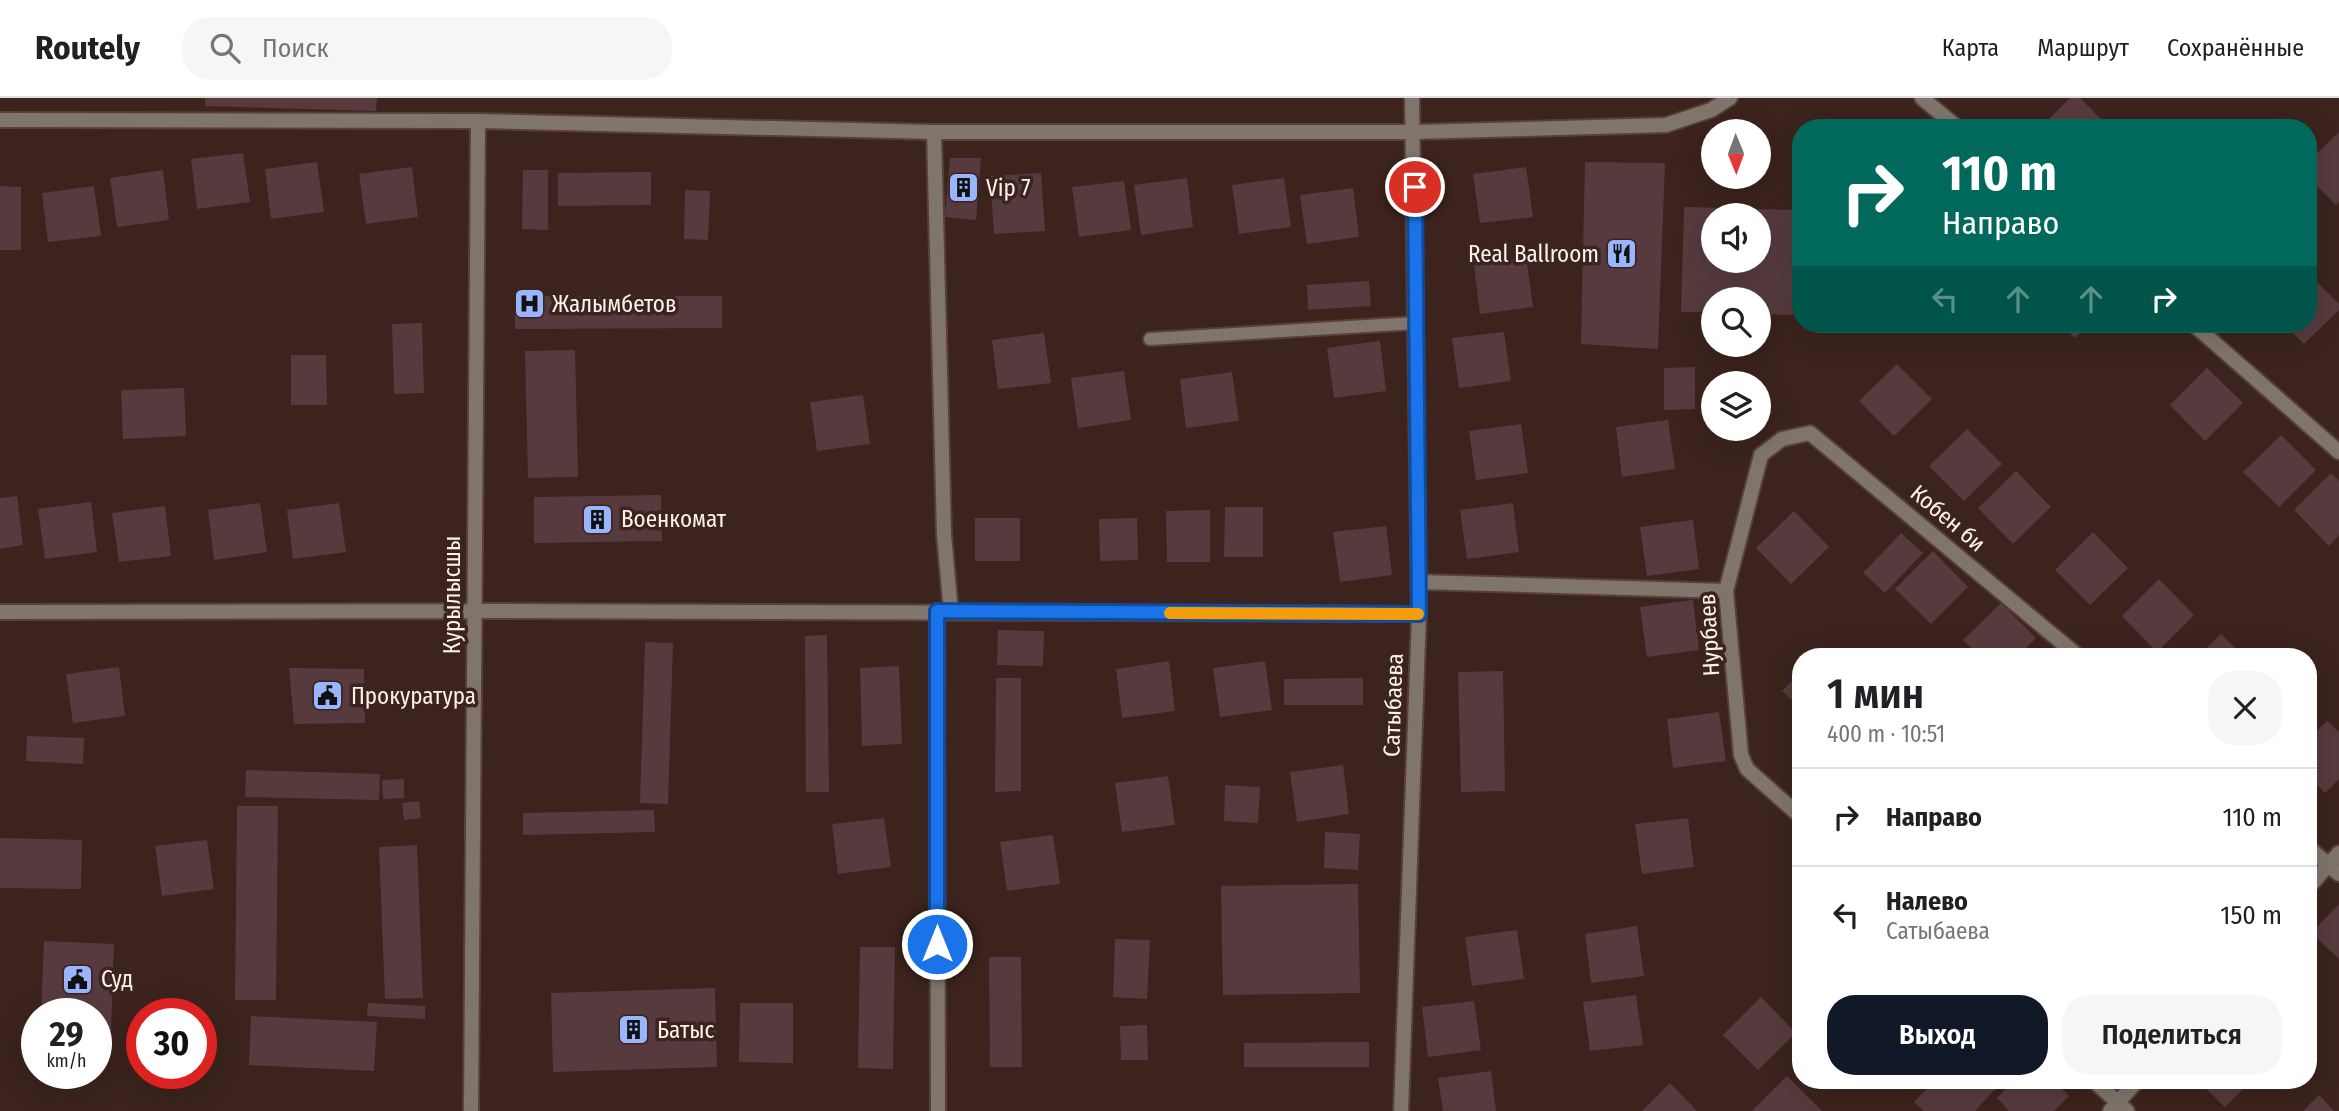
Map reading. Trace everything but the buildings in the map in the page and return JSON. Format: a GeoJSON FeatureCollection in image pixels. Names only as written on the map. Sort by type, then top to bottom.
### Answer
{"type":"FeatureCollection","features":[{"type":"Feature","properties":{"kind":"street","name":"Сатыбаева"},"geometry":{"type":"LineString","coordinates":[[1401,1111],[1420,582],[1412,98]]}},
{"type":"Feature","properties":{"kind":"street"},"geometry":{"type":"LineString","coordinates":[[0,120],[478,121],[934,132],[1414,132],[1666,125],[1711,110],[1730,98]]}},
{"type":"Feature","properties":{"kind":"street"},"geometry":{"type":"LineString","coordinates":[[1922,98],[1947,119]]}},
{"type":"Feature","properties":{"kind":"street","name":"Курылысшы"},"geometry":{"type":"LineString","coordinates":[[471,1111],[478,121]]}},
{"type":"Feature","properties":{"kind":"street"},"geometry":{"type":"LineString","coordinates":[[934,132],[944,535],[937,1111]]}},
{"type":"Feature","properties":{"kind":"street"},"geometry":{"type":"LineString","coordinates":[[2203,333],[2339,452]]}},
{"type":"Feature","properties":{"kind":"street","name":"Кобен би"},"geometry":{"type":"LineString","coordinates":[[1782,439],[1810,433],[2068,648]]}},
{"type":"Feature","properties":{"kind":"street","name":"Нурбаев"},"geometry":{"type":"LineString","coordinates":[[1782,439],[1761,454],[1726,591],[1741,755],[1748,769],[1792,809]]}},
{"type":"Feature","properties":{"kind":"street"},"geometry":{"type":"LineString","coordinates":[[1420,582],[1726,591]]}},
{"type":"Feature","properties":{"kind":"street"},"geometry":{"type":"LineString","coordinates":[[0,612],[1419,614]]}},
{"type":"Feature","properties":{"kind":"street"},"geometry":{"type":"LineString","coordinates":[[2317,881],[2334,869],[2339,853]]}},
{"type":"Feature","properties":{"kind":"street"},"geometry":{"type":"LineString","coordinates":[[2317,855],[2334,869]]}},
{"type":"Feature","properties":{"kind":"street"},"geometry":{"type":"LineString","coordinates":[[2100,1089],[2118,1108],[2132,1089]]}},
{"type":"Feature","properties":{"kind":"lane"},"geometry":{"type":"LineString","coordinates":[[1150,339],[1416,323]]}},
{"type":"Feature","properties":{"kind":"slow traffic"},"geometry":{"type":"LineString","coordinates":[[1170,613],[1418,614]]}},
{"type":"Feature","properties":{"kind":"place","name":"Vip 7"},"geometry":{"type":"Point","coordinates":[963,188]}},
{"type":"Feature","properties":{"kind":"place","name":"Real Ballroom"},"geometry":{"type":"Point","coordinates":[1622,254]}},
{"type":"Feature","properties":{"kind":"place","name":"Жалымбетов"},"geometry":{"type":"Point","coordinates":[529,304]}},
{"type":"Feature","properties":{"kind":"place","name":"Военкомат"},"geometry":{"type":"Point","coordinates":[598,519]}},
{"type":"Feature","properties":{"kind":"place","name":"Прокуратура"},"geometry":{"type":"Point","coordinates":[328,696]}},
{"type":"Feature","properties":{"kind":"place","name":"Суд"},"geometry":{"type":"Point","coordinates":[78,979]}},
{"type":"Feature","properties":{"kind":"place","name":"Батыс"},"geometry":{"type":"Point","coordinates":[634,1030]}},
{"type":"Feature","properties":{"kind":"route"},"geometry":{"type":"LineString","coordinates":[[937,944],[937,611],[1419,614],[1415,187]]}}]}
